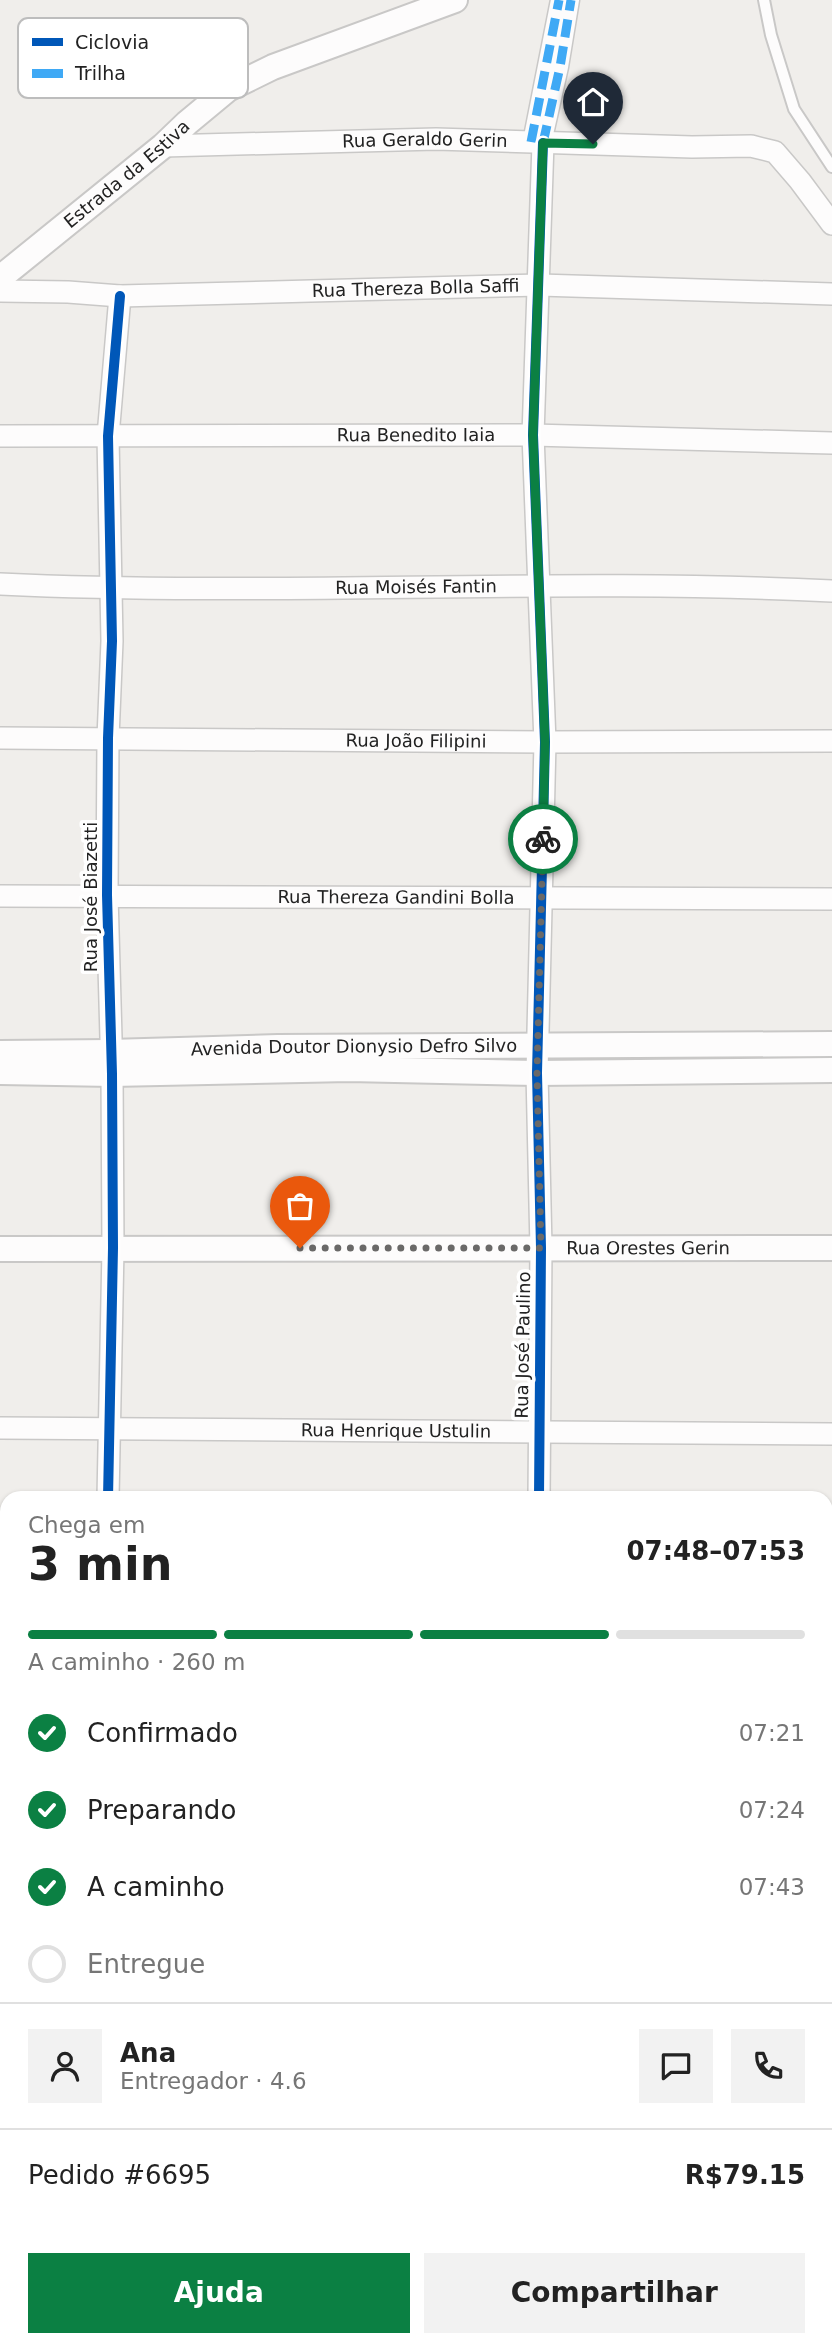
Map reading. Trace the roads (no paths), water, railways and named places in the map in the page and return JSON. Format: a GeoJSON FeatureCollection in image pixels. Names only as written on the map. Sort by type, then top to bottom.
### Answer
{"type":"FeatureCollection","features":[{"type":"Feature","properties":{"kind":"street","name":"Estrada da Estiva"},"geometry":{"type":"LineString","coordinates":[[248,79],[273,67],[455,0]]}},
{"type":"Feature","properties":{"kind":"street"},"geometry":{"type":"LineString","coordinates":[[537,143],[559,0]]}},
{"type":"Feature","properties":{"kind":"street"},"geometry":{"type":"LineString","coordinates":[[537,143],[560,67],[571,0]]}},
{"type":"Feature","properties":{"kind":"street","name":"Estrada da Estiva"},"geometry":{"type":"LineString","coordinates":[[0,278],[163,146],[217,98]]}},
{"type":"Feature","properties":{"kind":"street","name":"Rua Geraldo Gerin"},"geometry":{"type":"LineString","coordinates":[[163,146],[436,139],[692,147],[751,146],[775,152],[832,224]]}},
{"type":"Feature","properties":{"kind":"street","name":"Rua José Paulino"},"geometry":{"type":"LineString","coordinates":[[537,143],[542,165],[533,435],[545,742],[537,1073],[541,1248],[540,1491]]}},
{"type":"Feature","properties":{"kind":"street","name":"Rua Thereza Bolla Saffi"},"geometry":{"type":"LineString","coordinates":[[0,291],[120,296],[540,285],[832,294]]}},
{"type":"Feature","properties":{"kind":"street","name":"Rua José Biazetti"},"geometry":{"type":"LineString","coordinates":[[108,1491],[113,1248],[107,895],[112,641],[108,436],[120,296]]}},
{"type":"Feature","properties":{"kind":"street","name":"Rua Benedito Iaia"},"geometry":{"type":"LineString","coordinates":[[0,436],[533,435],[832,443]]}},
{"type":"Feature","properties":{"kind":"street","name":"Rua Moisés Fantin"},"geometry":{"type":"LineString","coordinates":[[0,584],[110,589],[539,586],[832,591]]}},
{"type":"Feature","properties":{"kind":"street","name":"Rua João Filipini"},"geometry":{"type":"LineString","coordinates":[[0,738],[832,741]]}},
{"type":"Feature","properties":{"kind":"street","name":"Rua Thereza Gandini Bolla"},"geometry":{"type":"LineString","coordinates":[[0,896],[832,899]]}},
{"type":"Feature","properties":{"kind":"street","name":"Avenida Doutor Dionysio Defro Silvo"},"geometry":{"type":"LineString","coordinates":[[0,1072],[278,1047],[832,1044]]}},
{"type":"Feature","properties":{"kind":"street","name":"Avenida Doutor Dionysio Defro Silvo"},"geometry":{"type":"LineString","coordinates":[[0,1053],[111,1063],[537,1073],[832,1070]]}},
{"type":"Feature","properties":{"kind":"street","name":"Rua Orestes Gerin"},"geometry":{"type":"LineString","coordinates":[[0,1248],[832,1248]]}},
{"type":"Feature","properties":{"kind":"street","name":"Rua Henrique Ustulin"},"geometry":{"type":"LineString","coordinates":[[0,1428],[832,1434]]}},
{"type":"Feature","properties":{"kind":"lane"},"geometry":{"type":"LineString","coordinates":[[764,0],[771,35],[793,108],[832,167]]}}]}
